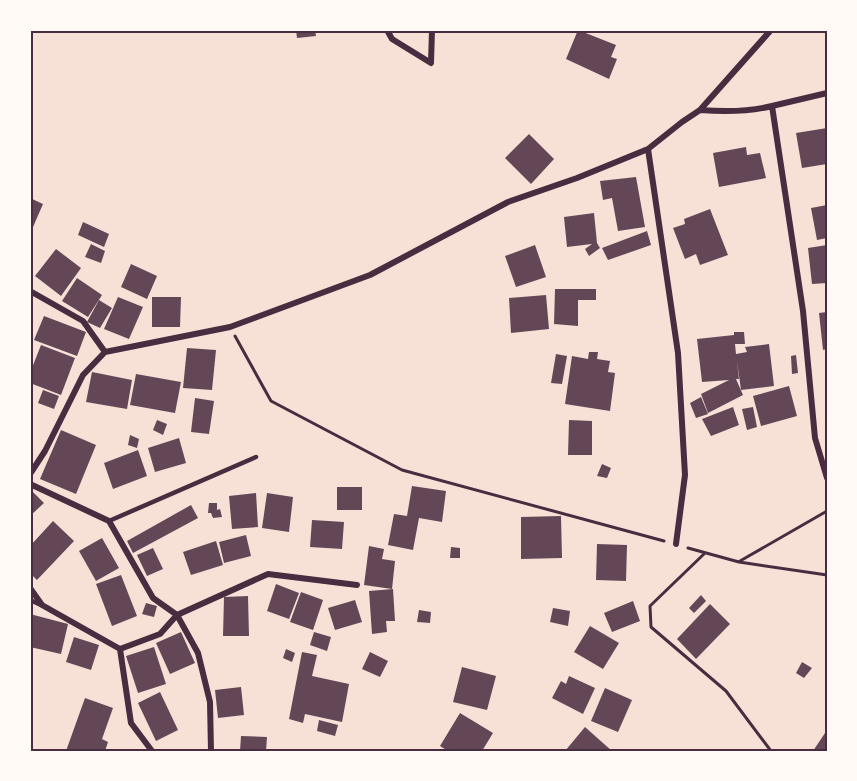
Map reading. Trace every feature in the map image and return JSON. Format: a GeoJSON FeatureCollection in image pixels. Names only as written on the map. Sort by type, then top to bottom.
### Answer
{"type":"FeatureCollection","features":[{"type":"Feature","properties":{"kind":"street"},"geometry":{"type":"LineString","coordinates":[[387,30],[392,39],[431,63],[432,30]]}},
{"type":"Feature","properties":{"kind":"street"},"geometry":{"type":"LineString","coordinates":[[30,474],[45,451],[83,375],[105,352],[230,327],[370,274],[508,202],[578,178],[648,149],[700,110],[771,30]]}},
{"type":"Feature","properties":{"kind":"street"},"geometry":{"type":"LineString","coordinates":[[700,110],[744,111],[827,93]]}},
{"type":"Feature","properties":{"kind":"street"},"geometry":{"type":"LineString","coordinates":[[772,106],[803,311],[815,438],[827,478]]}},
{"type":"Feature","properties":{"kind":"street"},"geometry":{"type":"LineString","coordinates":[[648,149],[678,353],[685,475],[676,544]]}},
{"type":"Feature","properties":{"kind":"street"},"geometry":{"type":"LineString","coordinates":[[30,291],[83,321],[105,352]]}},
{"type":"Feature","properties":{"kind":"street"},"geometry":{"type":"LineString","coordinates":[[30,484],[109,521],[153,598],[177,615],[198,653],[210,702],[211,751]]}},
{"type":"Feature","properties":{"kind":"street"},"geometry":{"type":"LineString","coordinates":[[30,588],[42,605],[120,649],[160,634],[177,615],[268,574],[357,585]]}},
{"type":"Feature","properties":{"kind":"street"},"geometry":{"type":"LineString","coordinates":[[120,649],[131,723],[152,751]]}},
{"type":"Feature","properties":{"kind":"lane"},"geometry":{"type":"LineString","coordinates":[[109,521],[256,457]]}},
{"type":"Feature","properties":{"kind":"lane"},"geometry":{"type":"LineString","coordinates":[[30,600],[42,605]]}},
{"type":"Feature","properties":{"kind":"path"},"geometry":{"type":"LineString","coordinates":[[230,327],[271,401],[402,470],[739,562],[827,575]]}},
{"type":"Feature","properties":{"kind":"path"},"geometry":{"type":"LineString","coordinates":[[739,562],[827,511]]}},
{"type":"Feature","properties":{"kind":"path"},"geometry":{"type":"LineString","coordinates":[[705,553],[650,606],[651,627],[726,691],[771,751]]}},
{"type":"Feature","properties":{"kind":"building"},"geometry":{"type":"Polygon","coordinates":[[[296,30],[315,30],[316,36],[297,38],[296,30]]]}},
{"type":"Feature","properties":{"kind":"building"},"geometry":{"type":"Polygon","coordinates":[[[578,30],[616,45],[611,57],[617,59],[609,79],[566,59],[578,30]]]}},
{"type":"Feature","properties":{"kind":"building"},"geometry":{"type":"Polygon","coordinates":[[[827,128],[827,164],[802,168],[796,133],[827,128]]]}},
{"type":"Feature","properties":{"kind":"building"},"geometry":{"type":"Polygon","coordinates":[[[529,134],[554,159],[531,184],[505,158],[529,134]]]}},
{"type":"Feature","properties":{"kind":"building"},"geometry":{"type":"Polygon","coordinates":[[[746,147],[747,155],[760,153],[766,178],[719,187],[713,153],[746,147]]]}},
{"type":"Feature","properties":{"kind":"building"},"geometry":{"type":"Polygon","coordinates":[[[636,177],[645,227],[618,231],[612,198],[603,200],[600,181],[636,177]]]}},
{"type":"Feature","properties":{"kind":"building"},"geometry":{"type":"Polygon","coordinates":[[[30,198],[43,204],[30,234],[30,198]]]}},
{"type":"Feature","properties":{"kind":"building"},"geometry":{"type":"Polygon","coordinates":[[[827,205],[827,238],[817,240],[811,208],[827,205]]]}},
{"type":"Feature","properties":{"kind":"building"},"geometry":{"type":"Polygon","coordinates":[[[710,209],[728,255],[700,265],[696,254],[685,259],[673,228],[685,224],[684,219],[710,209]]]}},
{"type":"Feature","properties":{"kind":"building"},"geometry":{"type":"Polygon","coordinates":[[[594,213],[597,243],[600,248],[589,256],[585,249],[592,244],[567,247],[564,217],[594,213]]]}},
{"type":"Feature","properties":{"kind":"building"},"geometry":{"type":"Polygon","coordinates":[[[83,222],[109,234],[104,247],[78,235],[83,222]]]}},
{"type":"Feature","properties":{"kind":"building"},"geometry":{"type":"Polygon","coordinates":[[[647,231],[651,245],[608,260],[602,248],[647,231]]]}},
{"type":"Feature","properties":{"kind":"building"},"geometry":{"type":"Polygon","coordinates":[[[91,244],[105,251],[101,263],[85,257],[91,244]]]}},
{"type":"Feature","properties":{"kind":"building"},"geometry":{"type":"Polygon","coordinates":[[[535,245],[546,277],[516,287],[505,256],[535,245]]]}},
{"type":"Feature","properties":{"kind":"building"},"geometry":{"type":"Polygon","coordinates":[[[827,245],[827,283],[812,284],[808,248],[827,245]]]}},
{"type":"Feature","properties":{"kind":"building"},"geometry":{"type":"Polygon","coordinates":[[[56,249],[81,268],[61,296],[35,276],[56,249]]]}},
{"type":"Feature","properties":{"kind":"building"},"geometry":{"type":"Polygon","coordinates":[[[131,264],[157,276],[147,299],[121,287],[131,264]]]}},
{"type":"Feature","properties":{"kind":"building"},"geometry":{"type":"Polygon","coordinates":[[[77,278],[102,295],[88,317],[62,301],[77,278]]]}},
{"type":"Feature","properties":{"kind":"building"},"geometry":{"type":"Polygon","coordinates":[[[555,289],[596,289],[596,300],[578,300],[578,326],[554,324],[555,289]]]}},
{"type":"Feature","properties":{"kind":"building"},"geometry":{"type":"Polygon","coordinates":[[[546,295],[549,329],[511,333],[509,298],[546,295]]]}},
{"type":"Feature","properties":{"kind":"building"},"geometry":{"type":"Polygon","coordinates":[[[118,297],[143,307],[129,339],[104,329],[118,297]]]}},
{"type":"Feature","properties":{"kind":"building"},"geometry":{"type":"Polygon","coordinates":[[[152,297],[181,297],[180,327],[152,327],[152,297]]]}},
{"type":"Feature","properties":{"kind":"building"},"geometry":{"type":"Polygon","coordinates":[[[99,300],[112,308],[100,328],[87,322],[99,300]]]}},
{"type":"Feature","properties":{"kind":"building"},"geometry":{"type":"Polygon","coordinates":[[[827,312],[827,349],[823,350],[819,313],[827,312]]]}},
{"type":"Feature","properties":{"kind":"building"},"geometry":{"type":"Polygon","coordinates":[[[44,316],[86,332],[77,356],[34,340],[44,316]]]}},
{"type":"Feature","properties":{"kind":"building"},"geometry":{"type":"Polygon","coordinates":[[[734,332],[744,332],[745,344],[735,344],[736,354],[747,352],[745,347],[769,344],[774,386],[741,390],[737,361],[739,379],[736,379],[743,395],[708,413],[701,394],[729,380],[702,382],[697,339],[734,335],[734,332]]]}},
{"type":"Feature","properties":{"kind":"building"},"geometry":{"type":"Polygon","coordinates":[[[41,345],[75,358],[61,395],[30,383],[30,373],[41,345]]]}},
{"type":"Feature","properties":{"kind":"building"},"geometry":{"type":"Polygon","coordinates":[[[187,348],[216,350],[212,390],[183,388],[187,348]]]}},
{"type":"Feature","properties":{"kind":"building"},"geometry":{"type":"Polygon","coordinates":[[[589,352],[598,352],[597,359],[610,361],[608,372],[615,373],[610,411],[565,404],[572,356],[588,359],[589,352]]]}},
{"type":"Feature","properties":{"kind":"building"},"geometry":{"type":"Polygon","coordinates":[[[556,354],[567,356],[562,384],[551,383],[556,354]]]}},
{"type":"Feature","properties":{"kind":"building"},"geometry":{"type":"Polygon","coordinates":[[[796,355],[798,373],[792,374],[791,356],[796,355]]]}},
{"type":"Feature","properties":{"kind":"building"},"geometry":{"type":"Polygon","coordinates":[[[92,372],[132,380],[127,409],[86,402],[92,372]]]}},
{"type":"Feature","properties":{"kind":"building"},"geometry":{"type":"Polygon","coordinates":[[[136,374],[181,382],[175,413],[130,405],[136,374]]]}},
{"type":"Feature","properties":{"kind":"building"},"geometry":{"type":"Polygon","coordinates":[[[789,386],[797,416],[761,426],[753,396],[789,386]]]}},
{"type":"Feature","properties":{"kind":"building"},"geometry":{"type":"Polygon","coordinates":[[[43,390],[59,396],[54,409],[38,403],[43,390]]]}},
{"type":"Feature","properties":{"kind":"building"},"geometry":{"type":"Polygon","coordinates":[[[701,397],[708,414],[696,418],[690,403],[701,397]]]}},
{"type":"Feature","properties":{"kind":"building"},"geometry":{"type":"Polygon","coordinates":[[[195,398],[214,401],[209,434],[191,432],[195,398]]]}},
{"type":"Feature","properties":{"kind":"building"},"geometry":{"type":"Polygon","coordinates":[[[733,407],[739,425],[711,436],[702,419],[733,407]]]}},
{"type":"Feature","properties":{"kind":"building"},"geometry":{"type":"Polygon","coordinates":[[[753,407],[757,427],[747,430],[742,409],[753,407]]]}},
{"type":"Feature","properties":{"kind":"building"},"geometry":{"type":"Polygon","coordinates":[[[157,420],[167,424],[163,435],[153,430],[157,420]]]}},
{"type":"Feature","properties":{"kind":"building"},"geometry":{"type":"Polygon","coordinates":[[[569,420],[592,421],[592,455],[568,455],[569,420]]]}},
{"type":"Feature","properties":{"kind":"building"},"geometry":{"type":"Polygon","coordinates":[[[61,430],[96,445],[76,494],[40,479],[61,430]]]}},
{"type":"Feature","properties":{"kind":"building"},"geometry":{"type":"Polygon","coordinates":[[[130,435],[139,439],[137,448],[128,445],[130,435]]]}},
{"type":"Feature","properties":{"kind":"building"},"geometry":{"type":"Polygon","coordinates":[[[179,438],[186,463],[155,472],[148,448],[179,438]]]}},
{"type":"Feature","properties":{"kind":"building"},"geometry":{"type":"Polygon","coordinates":[[[138,450],[147,476],[113,489],[104,463],[138,450]]]}},
{"type":"Feature","properties":{"kind":"building"},"geometry":{"type":"Polygon","coordinates":[[[602,464],[611,468],[607,478],[597,476],[602,464]]]}},
{"type":"Feature","properties":{"kind":"building"},"geometry":{"type":"Polygon","coordinates":[[[412,486],[446,491],[442,522],[419,518],[413,550],[388,545],[394,514],[407,516],[412,486]]]}},
{"type":"Feature","properties":{"kind":"building"},"geometry":{"type":"Polygon","coordinates":[[[337,487],[362,487],[362,510],[337,510],[337,487]]]}},
{"type":"Feature","properties":{"kind":"building"},"geometry":{"type":"Polygon","coordinates":[[[30,489],[44,503],[30,516],[30,489]]]}},
{"type":"Feature","properties":{"kind":"building"},"geometry":{"type":"Polygon","coordinates":[[[256,493],[258,527],[232,529],[229,496],[256,493]]]}},
{"type":"Feature","properties":{"kind":"building"},"geometry":{"type":"Polygon","coordinates":[[[267,493],[293,497],[289,532],[262,528],[267,493]]]}},
{"type":"Feature","properties":{"kind":"building"},"geometry":{"type":"Polygon","coordinates":[[[209,503],[217,503],[217,510],[220,509],[222,517],[213,518],[211,513],[208,513],[209,503]]]}},
{"type":"Feature","properties":{"kind":"building"},"geometry":{"type":"Polygon","coordinates":[[[191,505],[198,518],[133,553],[127,541],[191,505]]]}},
{"type":"Feature","properties":{"kind":"building"},"geometry":{"type":"Polygon","coordinates":[[[561,516],[562,558],[521,559],[521,517],[561,516]]]}},
{"type":"Feature","properties":{"kind":"building"},"geometry":{"type":"Polygon","coordinates":[[[312,520],[344,522],[342,549],[310,547],[312,520]]]}},
{"type":"Feature","properties":{"kind":"building"},"geometry":{"type":"Polygon","coordinates":[[[53,521],[74,541],[37,580],[30,573],[30,546],[53,521]]]}},
{"type":"Feature","properties":{"kind":"building"},"geometry":{"type":"Polygon","coordinates":[[[246,535],[251,556],[224,563],[219,542],[246,535]]]}},
{"type":"Feature","properties":{"kind":"building"},"geometry":{"type":"Polygon","coordinates":[[[102,538],[119,568],[96,581],[79,551],[102,538]]]}},
{"type":"Feature","properties":{"kind":"building"},"geometry":{"type":"Polygon","coordinates":[[[216,541],[223,565],[191,575],[183,552],[216,541]]]}},
{"type":"Feature","properties":{"kind":"building"},"geometry":{"type":"Polygon","coordinates":[[[597,544],[627,545],[626,581],[596,580],[597,544]]]}},
{"type":"Feature","properties":{"kind":"building"},"geometry":{"type":"Polygon","coordinates":[[[369,546],[384,549],[382,559],[395,561],[392,589],[364,585],[369,546]]]}},
{"type":"Feature","properties":{"kind":"building"},"geometry":{"type":"Polygon","coordinates":[[[451,547],[460,548],[460,558],[450,558],[451,547]]]}},
{"type":"Feature","properties":{"kind":"building"},"geometry":{"type":"Polygon","coordinates":[[[153,548],[163,569],[147,576],[137,555],[153,548]]]}},
{"type":"Feature","properties":{"kind":"building"},"geometry":{"type":"Polygon","coordinates":[[[121,575],[137,616],[112,626],[96,584],[121,575]]]}},
{"type":"Feature","properties":{"kind":"building"},"geometry":{"type":"Polygon","coordinates":[[[276,584],[299,593],[289,619],[267,611],[276,584]]]}},
{"type":"Feature","properties":{"kind":"building"},"geometry":{"type":"Polygon","coordinates":[[[393,589],[395,621],[386,621],[387,632],[372,634],[369,591],[393,589]]]}},
{"type":"Feature","properties":{"kind":"building"},"geometry":{"type":"Polygon","coordinates":[[[301,592],[323,600],[313,630],[290,622],[301,592]]]}},
{"type":"Feature","properties":{"kind":"building"},"geometry":{"type":"Polygon","coordinates":[[[701,595],[706,601],[694,613],[689,608],[701,595]]]}},
{"type":"Feature","properties":{"kind":"building"},"geometry":{"type":"Polygon","coordinates":[[[248,596],[249,636],[223,636],[224,597],[248,596]]]}},
{"type":"Feature","properties":{"kind":"building"},"geometry":{"type":"Polygon","coordinates":[[[355,600],[362,622],[335,630],[328,608],[355,600]]]}},
{"type":"Feature","properties":{"kind":"building"},"geometry":{"type":"Polygon","coordinates":[[[633,601],[640,621],[612,632],[604,613],[633,601]]]}},
{"type":"Feature","properties":{"kind":"building"},"geometry":{"type":"Polygon","coordinates":[[[146,603],[157,606],[154,617],[142,614],[146,603]]]}},
{"type":"Feature","properties":{"kind":"building"},"geometry":{"type":"Polygon","coordinates":[[[710,604],[730,624],[696,659],[677,639],[710,604]]]}},
{"type":"Feature","properties":{"kind":"building"},"geometry":{"type":"Polygon","coordinates":[[[553,608],[570,611],[568,626],[550,622],[553,608]]]}},
{"type":"Feature","properties":{"kind":"building"},"geometry":{"type":"Polygon","coordinates":[[[419,610],[431,612],[430,623],[417,622],[419,610]]]}},
{"type":"Feature","properties":{"kind":"building"},"geometry":{"type":"Polygon","coordinates":[[[30,614],[68,624],[61,654],[30,647],[30,614]]]}},
{"type":"Feature","properties":{"kind":"building"},"geometry":{"type":"Polygon","coordinates":[[[590,626],[619,643],[603,669],[574,652],[590,626]]]}},
{"type":"Feature","properties":{"kind":"building"},"geometry":{"type":"Polygon","coordinates":[[[181,632],[195,663],[170,674],[156,643],[181,632]]]}},
{"type":"Feature","properties":{"kind":"building"},"geometry":{"type":"Polygon","coordinates":[[[314,632],[331,637],[327,651],[310,645],[314,632]]]}},
{"type":"Feature","properties":{"kind":"building"},"geometry":{"type":"Polygon","coordinates":[[[74,637],[99,645],[91,670],[66,662],[74,637]]]}},
{"type":"Feature","properties":{"kind":"building"},"geometry":{"type":"Polygon","coordinates":[[[154,647],[166,684],[138,693],[126,656],[154,647]]]}},
{"type":"Feature","properties":{"kind":"building"},"geometry":{"type":"Polygon","coordinates":[[[286,649],[295,653],[292,662],[283,658],[286,649]]]}},
{"type":"Feature","properties":{"kind":"building"},"geometry":{"type":"Polygon","coordinates":[[[302,652],[317,655],[312,676],[349,684],[342,722],[305,714],[303,723],[289,719],[302,652]]]}},
{"type":"Feature","properties":{"kind":"building"},"geometry":{"type":"Polygon","coordinates":[[[370,652],[388,661],[380,677],[362,669],[370,652]]]}},
{"type":"Feature","properties":{"kind":"building"},"geometry":{"type":"Polygon","coordinates":[[[802,662],[812,668],[804,678],[796,673],[802,662]]]}},
{"type":"Feature","properties":{"kind":"building"},"geometry":{"type":"Polygon","coordinates":[[[462,667],[496,676],[487,710],[453,702],[462,667]]]}},
{"type":"Feature","properties":{"kind":"building"},"geometry":{"type":"Polygon","coordinates":[[[569,676],[595,688],[583,714],[552,698],[561,681],[566,684],[569,676]]]}},
{"type":"Feature","properties":{"kind":"building"},"geometry":{"type":"Polygon","coordinates":[[[241,687],[244,715],[218,718],[215,690],[241,687]]]}},
{"type":"Feature","properties":{"kind":"building"},"geometry":{"type":"Polygon","coordinates":[[[605,688],[632,700],[618,732],[591,721],[605,688]]]}},
{"type":"Feature","properties":{"kind":"building"},"geometry":{"type":"Polygon","coordinates":[[[160,692],[178,730],[156,741],[138,703],[160,692]]]}},
{"type":"Feature","properties":{"kind":"building"},"geometry":{"type":"Polygon","coordinates":[[[85,698],[113,708],[102,739],[108,742],[105,751],[66,751],[85,698]]]}},
{"type":"Feature","properties":{"kind":"building"},"geometry":{"type":"Polygon","coordinates":[[[460,713],[493,733],[482,751],[448,751],[440,746],[460,713]]]}},
{"type":"Feature","properties":{"kind":"building"},"geometry":{"type":"Polygon","coordinates":[[[319,720],[338,725],[335,736],[317,731],[319,720]]]}},
{"type":"Feature","properties":{"kind":"building"},"geometry":{"type":"Polygon","coordinates":[[[585,727],[612,751],[565,751],[585,727]]]}},
{"type":"Feature","properties":{"kind":"building"},"geometry":{"type":"Polygon","coordinates":[[[827,730],[827,751],[813,751],[827,730]]]}},
{"type":"Feature","properties":{"kind":"building"},"geometry":{"type":"Polygon","coordinates":[[[241,736],[267,737],[266,751],[240,751],[241,736]]]}}]}
